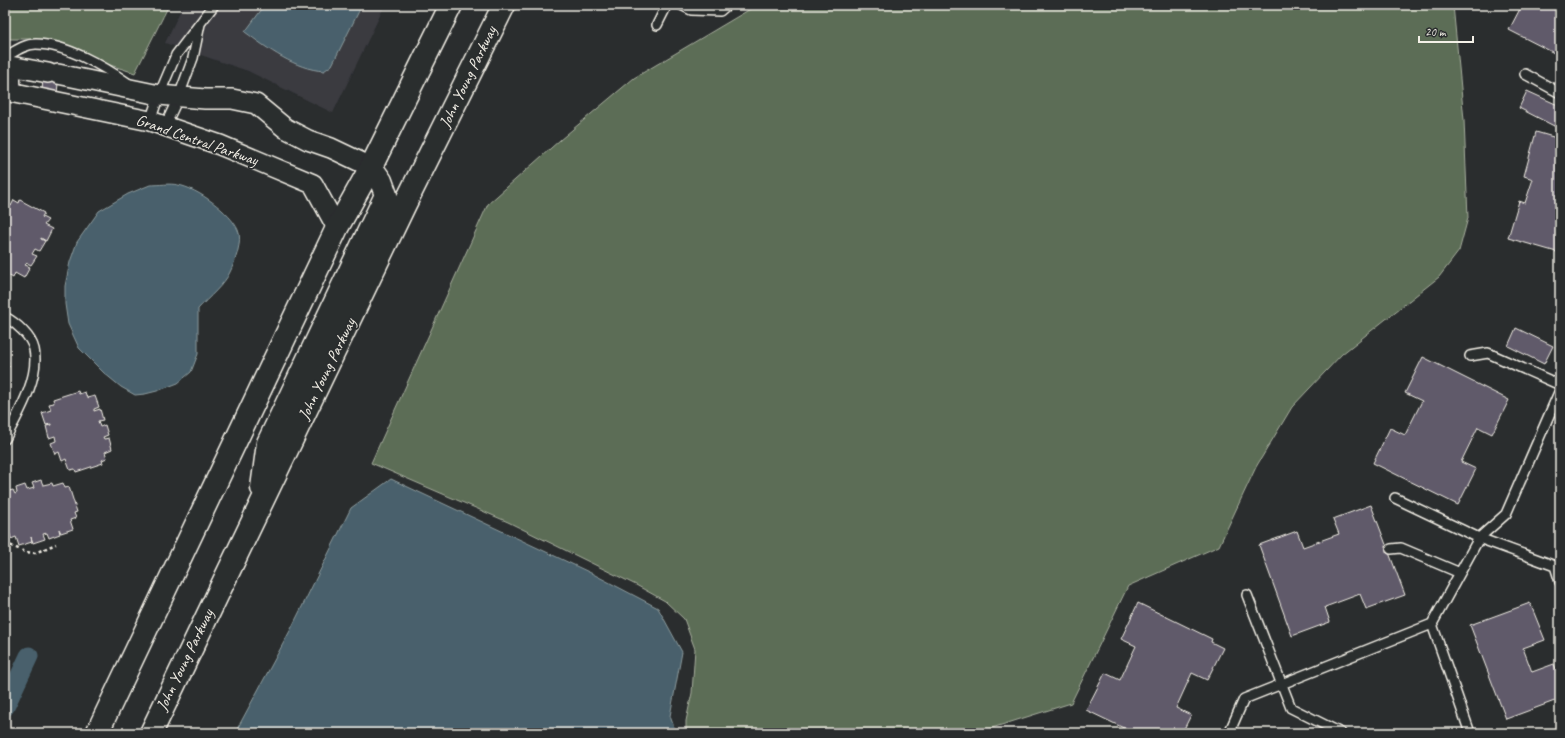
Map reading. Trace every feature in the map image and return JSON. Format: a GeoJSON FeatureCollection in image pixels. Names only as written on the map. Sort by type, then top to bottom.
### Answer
{"type":"FeatureCollection","features":[{"type":"Feature","properties":{"kind":"highway"},"geometry":{"type":"LineString","coordinates":[[97,733],[337,228],[371,167],[450,5]]}},
{"type":"Feature","properties":{"kind":"highway","name":"John Young Parkway"},"geometry":{"type":"LineString","coordinates":[[151,733],[405,204],[504,5]]}},
{"type":"Feature","properties":{"kind":"highway"},"geometry":{"type":"LineString","coordinates":[[405,204],[389,168],[389,162],[408,108],[410,88]]}},
{"type":"Feature","properties":{"kind":"highway"},"geometry":{"type":"LineString","coordinates":[[260,506],[268,443],[386,196],[385,188],[371,167]]}},
{"type":"Feature","properties":{"kind":"street","name":"Grand Central Parkway"},"geometry":{"type":"LineString","coordinates":[[8,63],[139,92],[205,99],[232,99],[256,104],[285,128],[308,140],[331,148],[371,167]]}},
{"type":"Feature","properties":{"kind":"street","name":"Grand Central Parkway"},"geometry":{"type":"LineString","coordinates":[[11,92],[157,124],[220,145],[313,184],[337,228]]}},
{"type":"Feature","properties":{"kind":"lane"},"geometry":{"type":"LineString","coordinates":[[157,124],[159,95],[176,56],[214,5]]}},
{"type":"Feature","properties":{"kind":"lane"},"geometry":{"type":"LineString","coordinates":[[657,25],[666,5]]}},
{"type":"Feature","properties":{"kind":"lane"},"geometry":{"type":"LineString","coordinates":[[681,5],[691,10],[720,11],[727,5]]}},
{"type":"Feature","properties":{"kind":"lane"},"geometry":{"type":"LineString","coordinates":[[157,124],[179,96],[192,58],[201,21]]}},
{"type":"Feature","properties":{"kind":"lane"},"geometry":{"type":"LineString","coordinates":[[11,92],[8,63],[20,47],[35,44],[61,49],[90,60],[107,69],[139,92]]}},
{"type":"Feature","properties":{"kind":"lane"},"geometry":{"type":"LineString","coordinates":[[1525,74],[1560,93]]}},
{"type":"Feature","properties":{"kind":"lane"},"geometry":{"type":"LineString","coordinates":[[5,317],[26,334],[34,348],[34,370],[24,401],[5,439]]}},
{"type":"Feature","properties":{"kind":"lane"},"geometry":{"type":"LineString","coordinates":[[1470,356],[1488,353],[1560,385]]}},
{"type":"Feature","properties":{"kind":"lane"},"geometry":{"type":"LineString","coordinates":[[1228,733],[1244,698],[1432,624],[1479,538],[1506,514],[1560,390]]}},
{"type":"Feature","properties":{"kind":"lane"},"geometry":{"type":"LineString","coordinates":[[1395,498],[1479,538],[1557,565],[1560,582]]}},
{"type":"Feature","properties":{"kind":"lane"},"geometry":{"type":"LineString","coordinates":[[1391,550],[1401,548],[1460,573]]}},
{"type":"Feature","properties":{"kind":"lane"},"geometry":{"type":"LineString","coordinates":[[1247,595],[1291,708],[1341,733]]}},
{"type":"Feature","properties":{"kind":"lane"},"geometry":{"type":"LineString","coordinates":[[1432,624],[1470,733]]}},
{"type":"Feature","properties":{"kind":"path"},"geometry":{"type":"LineString","coordinates":[[5,355],[9,366]]}},
{"type":"Feature","properties":{"kind":"path"},"geometry":{"type":"LineString","coordinates":[[5,543],[25,552],[35,553],[56,544]]}},
{"type":"Feature","properties":{"kind":"shaded area"},"geometry":{"type":"Polygon","coordinates":[[[183,5],[385,5],[333,113],[248,71],[165,43],[183,5]]]}},
{"type":"Feature","properties":{"kind":"green space"},"geometry":{"type":"Polygon","coordinates":[[[5,5],[169,5],[135,73],[29,39],[5,39],[5,5]]]}},
{"type":"Feature","properties":{"kind":"green space"},"geometry":{"type":"Polygon","coordinates":[[[757,5],[1453,5],[1464,120],[1468,218],[1459,251],[1439,277],[1342,354],[1292,407],[1256,467],[1219,546],[1128,586],[1071,703],[976,733],[686,733],[686,721],[692,693],[695,649],[684,619],[665,601],[636,585],[508,522],[371,463],[488,204],[560,140],[634,78],[757,5]]]}},
{"type":"Feature","properties":{"kind":"water"},"geometry":{"type":"Polygon","coordinates":[[[265,5],[362,5],[332,65],[324,71],[292,62],[272,51],[245,32],[265,5]]]}},
{"type":"Feature","properties":{"kind":"water"},"geometry":{"type":"Polygon","coordinates":[[[150,185],[178,185],[186,187],[203,196],[228,216],[238,230],[240,239],[236,257],[228,277],[198,309],[198,354],[191,372],[178,383],[157,391],[135,395],[121,387],[104,373],[79,348],[68,324],[65,304],[65,286],[70,262],[77,242],[99,211],[128,194],[150,185]]]}},
{"type":"Feature","properties":{"kind":"water"},"geometry":{"type":"Polygon","coordinates":[[[391,479],[593,574],[658,608],[682,652],[670,716],[676,733],[235,733],[291,629],[351,508],[391,479]]]}},
{"type":"Feature","properties":{"kind":"building"},"geometry":{"type":"Polygon","coordinates":[[[1522,5],[1560,5],[1560,56],[1509,30],[1522,5]]]}},
{"type":"Feature","properties":{"kind":"building"},"geometry":{"type":"Polygon","coordinates":[[[50,64],[60,65],[57,93],[42,90],[43,79],[50,64]]]}},
{"type":"Feature","properties":{"kind":"building"},"geometry":{"type":"Polygon","coordinates":[[[1527,91],[1560,106],[1560,119],[1556,127],[1519,108],[1527,91]]]}},
{"type":"Feature","properties":{"kind":"building"},"geometry":{"type":"Polygon","coordinates":[[[1536,132],[1560,139],[1560,253],[1508,238],[1519,201],[1525,203],[1533,179],[1524,176],[1536,132]]]}},
{"type":"Feature","properties":{"kind":"building"},"geometry":{"type":"Polygon","coordinates":[[[14,200],[19,203],[20,200],[44,213],[42,217],[48,220],[44,225],[52,229],[46,241],[41,238],[45,241],[39,251],[35,249],[32,254],[37,256],[31,265],[27,263],[25,265],[30,267],[24,278],[15,273],[13,278],[8,275],[7,278],[5,277],[5,202],[11,206],[14,200]]]}},
{"type":"Feature","properties":{"kind":"building"},"geometry":{"type":"Polygon","coordinates":[[[1516,328],[1553,346],[1544,364],[1508,346],[1516,328]]]}},
{"type":"Feature","properties":{"kind":"building"},"geometry":{"type":"Polygon","coordinates":[[[1423,357],[1509,400],[1492,434],[1478,427],[1461,462],[1476,469],[1458,505],[1373,463],[1390,428],[1405,435],[1422,401],[1405,393],[1423,357]]]}},
{"type":"Feature","properties":{"kind":"building"},"geometry":{"type":"Polygon","coordinates":[[[78,391],[79,394],[85,392],[87,398],[95,396],[99,407],[94,409],[94,411],[100,409],[103,420],[98,421],[100,427],[105,425],[108,435],[103,437],[104,439],[109,438],[112,449],[105,452],[107,458],[102,460],[103,463],[76,472],[75,469],[70,470],[66,459],[62,461],[59,452],[55,454],[51,443],[56,441],[55,436],[49,438],[46,426],[51,424],[46,425],[42,413],[51,410],[49,404],[54,403],[53,399],[78,391]]]}},
{"type":"Feature","properties":{"kind":"building"},"geometry":{"type":"Polygon","coordinates":[[[1560,467],[1560,486],[1556,468],[1560,467]]]}},
{"type":"Feature","properties":{"kind":"building"},"geometry":{"type":"Polygon","coordinates":[[[41,480],[43,485],[52,483],[53,486],[63,483],[65,488],[69,487],[77,512],[74,513],[76,518],[70,520],[73,529],[61,533],[59,529],[60,534],[49,538],[47,533],[43,534],[45,539],[33,543],[31,537],[32,542],[19,546],[16,537],[11,539],[10,534],[6,535],[5,492],[13,490],[15,494],[17,493],[16,488],[25,485],[27,490],[34,488],[32,483],[41,480]]]}},
{"type":"Feature","properties":{"kind":"building"},"geometry":{"type":"Polygon","coordinates":[[[1371,505],[1405,595],[1366,609],[1360,594],[1325,607],[1330,622],[1292,636],[1259,545],[1297,531],[1303,547],[1339,534],[1333,519],[1371,505]]]}},
{"type":"Feature","properties":{"kind":"building"},"geometry":{"type":"Polygon","coordinates":[[[1138,603],[1212,639],[1211,642],[1223,648],[1207,680],[1192,673],[1176,708],[1191,715],[1182,733],[1134,733],[1086,710],[1105,673],[1120,680],[1136,646],[1121,639],[1138,603]]]}},
{"type":"Feature","properties":{"kind":"building"},"geometry":{"type":"Polygon","coordinates":[[[1530,603],[1545,640],[1523,648],[1532,672],[1554,664],[1560,679],[1560,699],[1506,719],[1470,625],[1530,603]]]}},
{"type":"Feature","properties":{"kind":"waterway"},"geometry":{"type":"LineString","coordinates":[[5,707],[29,656]]}}]}
